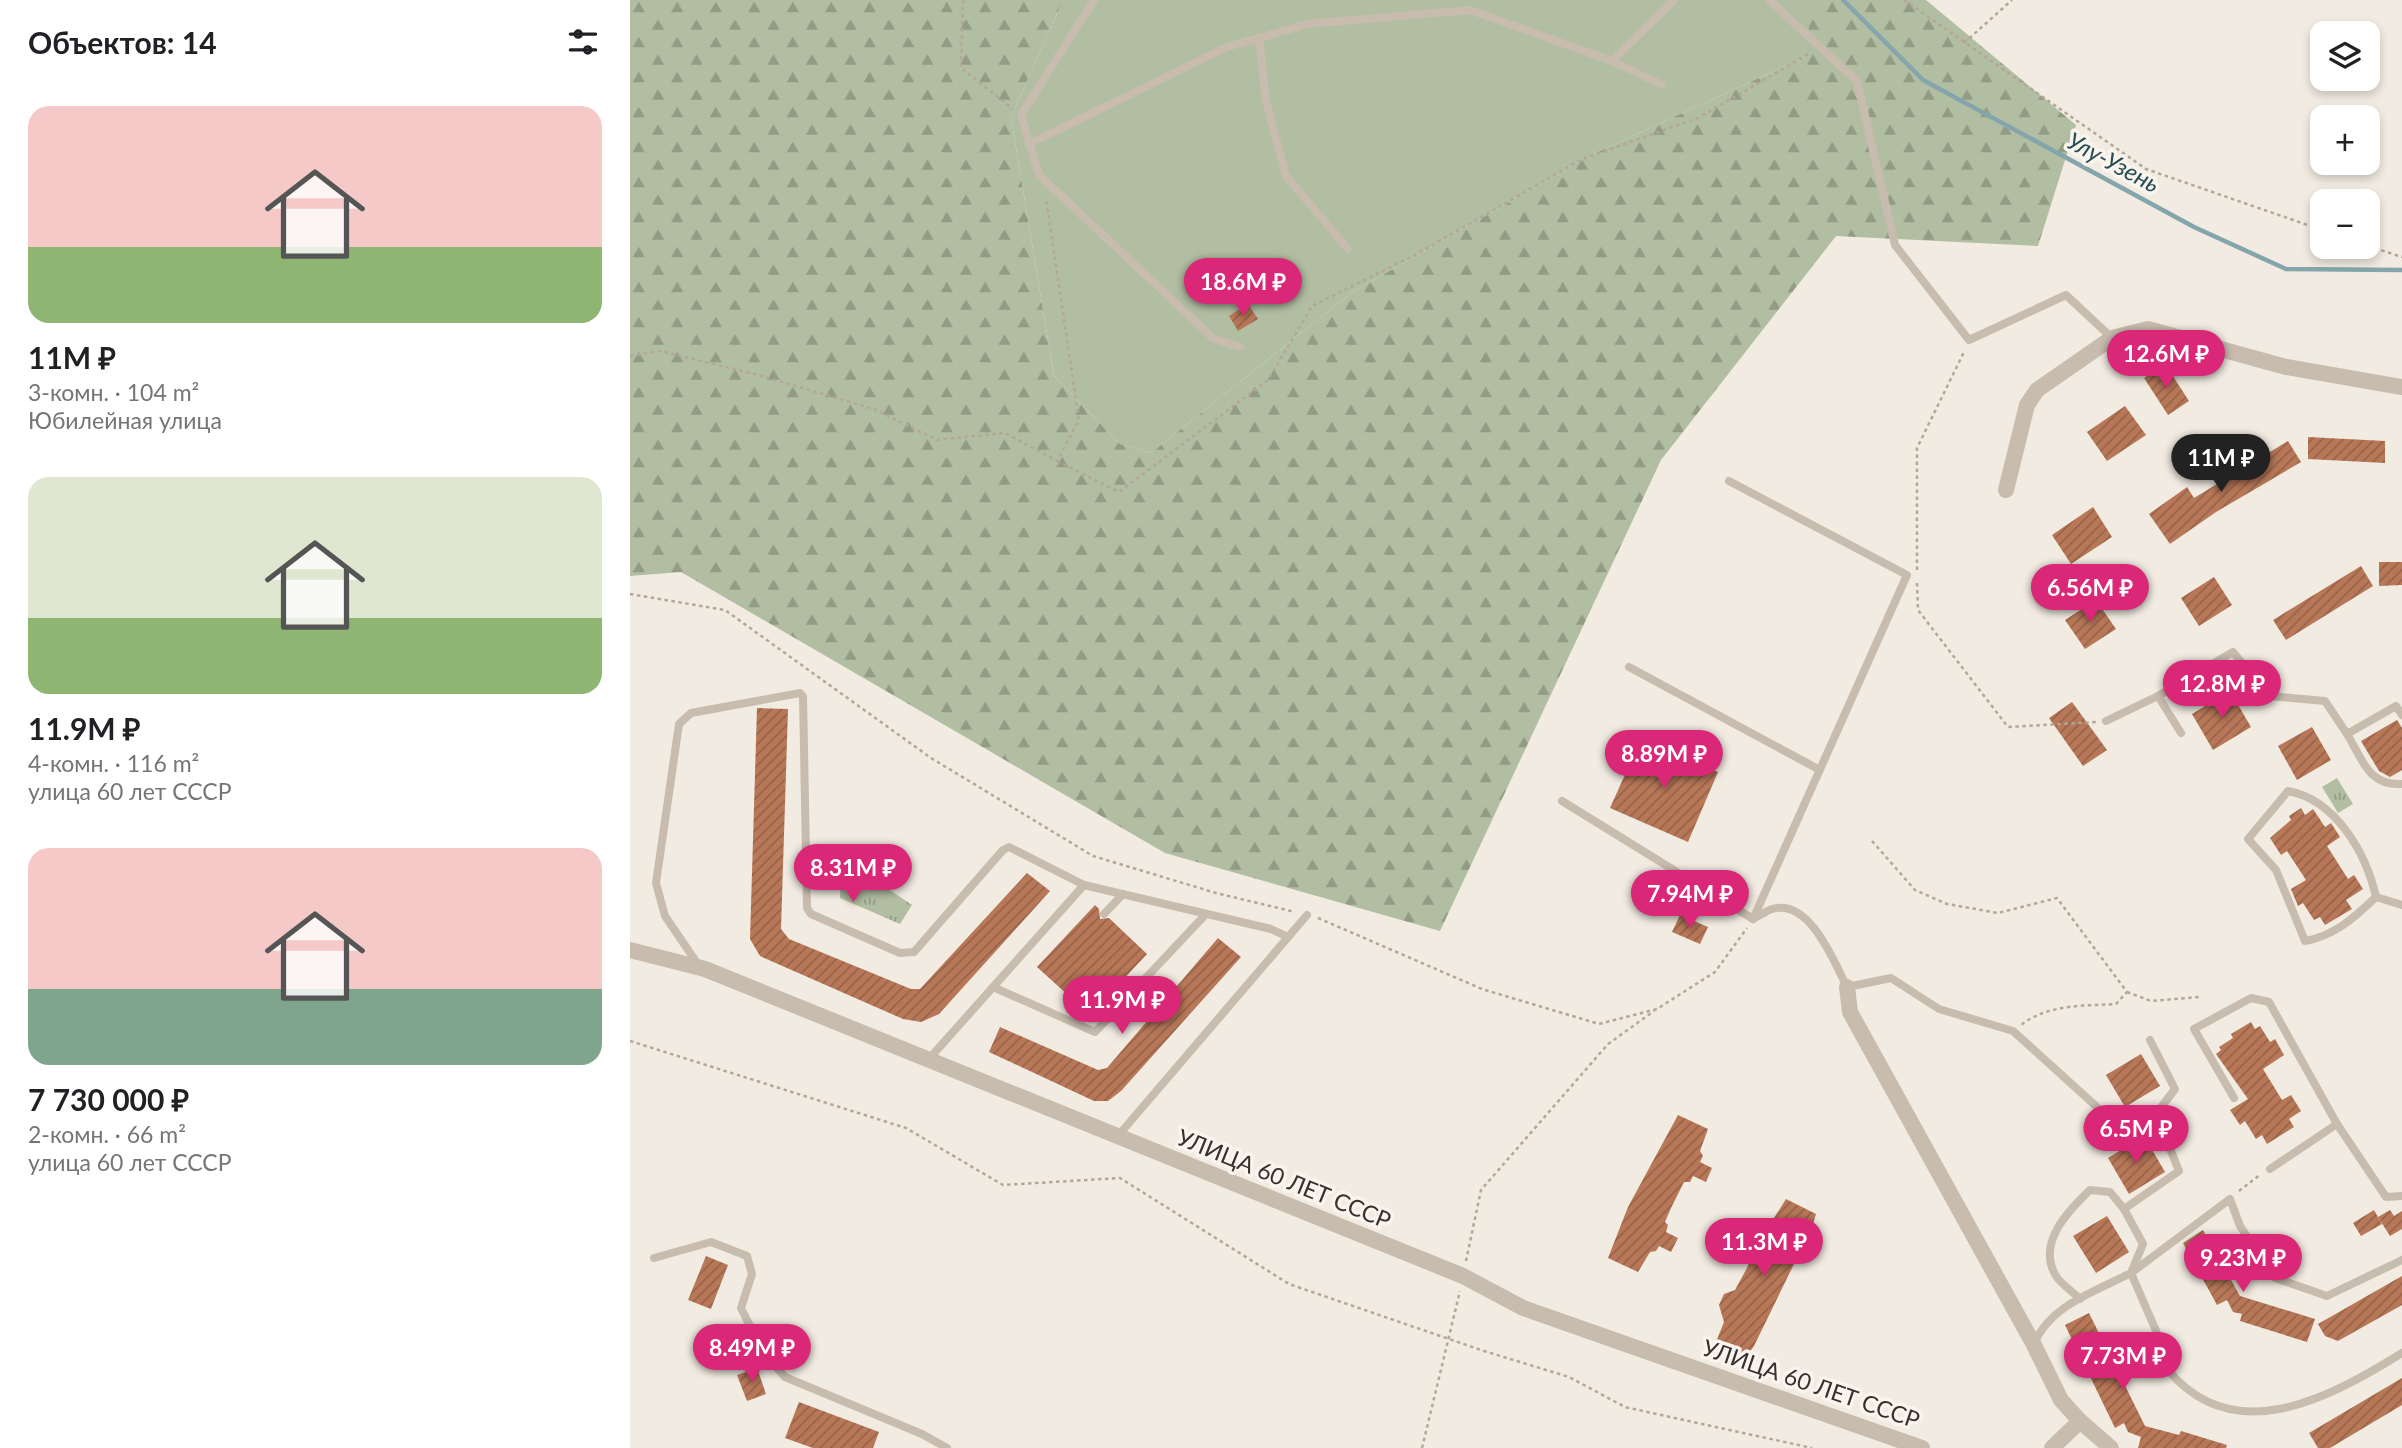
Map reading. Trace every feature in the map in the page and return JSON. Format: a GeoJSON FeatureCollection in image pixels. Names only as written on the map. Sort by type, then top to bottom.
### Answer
{"type":"FeatureCollection","features":[{"type":"Feature","properties":{"kind":"street"},"geometry":{"type":"LineString","coordinates":[[2006,490],[2027,405],[2037,390],[2112,338],[2148,329],[2286,367],[2402,387]]}},
{"type":"Feature","properties":{"kind":"street","name":"УЛИЦА 60 ЛЕТ СССР"},"geometry":{"type":"LineString","coordinates":[[630,950],[699,966],[1463,1276],[1524,1308],[1922,1448]]}},
{"type":"Feature","properties":{"kind":"street"},"geometry":{"type":"LineString","coordinates":[[1847,987],[1850,1012],[2034,1345],[2061,1400],[2111,1448]]}},
{"type":"Feature","properties":{"kind":"street"},"geometry":{"type":"LineString","coordinates":[[2052,1448],[2080,1420]]}},
{"type":"Feature","properties":{"kind":"lane"},"geometry":{"type":"LineString","coordinates":[[1094,0],[1021,115],[1039,175],[1214,339],[1240,347]]}},
{"type":"Feature","properties":{"kind":"lane"},"geometry":{"type":"LineString","coordinates":[[1612,61],[1674,0]]}},
{"type":"Feature","properties":{"kind":"lane"},"geometry":{"type":"LineString","coordinates":[[1769,0],[1857,81],[1895,245],[1969,340],[2066,295],[2112,338]]}},
{"type":"Feature","properties":{"kind":"lane"},"geometry":{"type":"LineString","coordinates":[[1030,144],[1227,47],[1308,24],[1470,10],[1612,61],[1662,85]]}},
{"type":"Feature","properties":{"kind":"lane"},"geometry":{"type":"LineString","coordinates":[[1259,38],[1266,101],[1286,176],[1348,250]]}},
{"type":"Feature","properties":{"kind":"lane"},"geometry":{"type":"LineString","coordinates":[[1729,481],[1906,575],[1753,919]]}},
{"type":"Feature","properties":{"kind":"lane"},"geometry":{"type":"LineString","coordinates":[[2106,722],[2233,652],[2269,696],[2325,701],[2375,779],[2386,785],[2402,784]]}},
{"type":"Feature","properties":{"kind":"lane"},"geometry":{"type":"LineString","coordinates":[[1629,667],[1818,769]]}},
{"type":"Feature","properties":{"kind":"lane"},"geometry":{"type":"LineString","coordinates":[[699,966],[665,916],[656,883],[679,724],[691,713],[800,694],[803,695],[807,908],[811,914],[900,953],[914,952],[1003,850],[1009,847],[1016,848],[1084,886],[1271,929],[1288,937]]}},
{"type":"Feature","properties":{"kind":"lane"},"geometry":{"type":"LineString","coordinates":[[2158,695],[2180,733]]}},
{"type":"Feature","properties":{"kind":"lane"},"geometry":{"type":"LineString","coordinates":[[2347,734],[2396,706],[2402,715]]}},
{"type":"Feature","properties":{"kind":"lane"},"geometry":{"type":"LineString","coordinates":[[2288,791],[2301,794],[2331,811],[2369,869],[2376,897],[2354,918],[2323,938],[2305,941],[2276,870],[2248,839],[2288,791]]}},
{"type":"Feature","properties":{"kind":"lane"},"geometry":{"type":"LineString","coordinates":[[1562,801],[1753,919]]}},
{"type":"Feature","properties":{"kind":"lane"},"geometry":{"type":"LineString","coordinates":[[928,1060],[1084,886]]}},
{"type":"Feature","properties":{"kind":"lane"},"geometry":{"type":"LineString","coordinates":[[1104,914],[1123,894]]}},
{"type":"Feature","properties":{"kind":"lane"},"geometry":{"type":"LineString","coordinates":[[2376,897],[2402,905]]}},
{"type":"Feature","properties":{"kind":"lane"},"geometry":{"type":"LineString","coordinates":[[1753,919],[1774,908],[1793,910],[1816,928],[1847,987],[1891,978],[1939,1009],[2013,1031],[2119,1127],[2156,1114],[2175,1089],[2150,1040]]}},
{"type":"Feature","properties":{"kind":"lane"},"geometry":{"type":"LineString","coordinates":[[993,987],[1095,1032],[1206,914]]}},
{"type":"Feature","properties":{"kind":"lane"},"geometry":{"type":"LineString","coordinates":[[1117,1137],[1307,915]]}},
{"type":"Feature","properties":{"kind":"lane"},"geometry":{"type":"LineString","coordinates":[[2234,1098],[2194,1029],[2251,998],[2269,1002],[2337,1124],[2386,1197],[2402,1196]]}},
{"type":"Feature","properties":{"kind":"lane"},"geometry":{"type":"LineString","coordinates":[[2124,1209],[2179,1171],[2156,1114]]}},
{"type":"Feature","properties":{"kind":"lane"},"geometry":{"type":"LineString","coordinates":[[2270,1169],[2337,1124]]}},
{"type":"Feature","properties":{"kind":"lane"},"geometry":{"type":"LineString","coordinates":[[2080,1299],[2055,1275],[2051,1252],[2060,1220],[2090,1190],[2110,1192],[2124,1209],[2143,1244],[2132,1273],[2160,1340]]}},
{"type":"Feature","properties":{"kind":"lane"},"geometry":{"type":"LineString","coordinates":[[2034,1345],[2041,1328],[2054,1315],[2132,1273],[2230,1199],[2240,1226],[2275,1278],[2327,1296],[2402,1260]]}},
{"type":"Feature","properties":{"kind":"lane"},"geometry":{"type":"LineString","coordinates":[[654,1258],[711,1242],[747,1256],[752,1275],[741,1308],[764,1354],[785,1377],[922,1434],[947,1448]]}},
{"type":"Feature","properties":{"kind":"lane"},"geometry":{"type":"LineString","coordinates":[[2292,1417],[2322,1403],[2402,1353]]}},
{"type":"Feature","properties":{"kind":"lane"},"geometry":{"type":"LineString","coordinates":[[2168,1370],[2181,1392],[2195,1406]]}},
{"type":"Feature","properties":{"kind":"path"},"geometry":{"type":"LineString","coordinates":[[962,0],[961,68],[1021,115]]}},
{"type":"Feature","properties":{"kind":"path"},"geometry":{"type":"LineString","coordinates":[[1904,0],[2147,169],[2310,226]]}},
{"type":"Feature","properties":{"kind":"path"},"geometry":{"type":"LineString","coordinates":[[1965,43],[2012,0]]}},
{"type":"Feature","properties":{"kind":"path"},"geometry":{"type":"LineString","coordinates":[[630,356],[661,351],[758,375],[874,409],[937,440],[1004,433],[1119,492],[1268,380],[1312,306],[1415,255],[1582,159],[1698,118],[1800,61],[1819,47]]}},
{"type":"Feature","properties":{"kind":"path"},"geometry":{"type":"LineString","coordinates":[[1039,175],[1050,211],[1079,420],[1057,461]]}},
{"type":"Feature","properties":{"kind":"path"},"geometry":{"type":"LineString","coordinates":[[2380,250],[2402,257]]}},
{"type":"Feature","properties":{"kind":"path"},"geometry":{"type":"LineString","coordinates":[[1969,340],[1917,448],[1918,610],[2008,727],[2106,722]]}},
{"type":"Feature","properties":{"kind":"path"},"geometry":{"type":"LineString","coordinates":[[630,594],[725,610],[931,758],[1093,856],[1216,893],[1329,921],[1482,989],[1599,1024],[1657,1009]]}},
{"type":"Feature","properties":{"kind":"path"},"geometry":{"type":"LineString","coordinates":[[1872,841],[1915,890],[1947,904],[1998,913],[2057,898],[2127,992],[2151,1001],[2199,997]]}},
{"type":"Feature","properties":{"kind":"path"},"geometry":{"type":"LineString","coordinates":[[1422,1448],[1481,1190],[1608,1044],[1715,972],[1753,919]]}},
{"type":"Feature","properties":{"kind":"path"},"geometry":{"type":"LineString","coordinates":[[2013,1031],[2036,1013],[2060,1008],[2116,1004],[2127,992]]}},
{"type":"Feature","properties":{"kind":"path"},"geometry":{"type":"LineString","coordinates":[[630,1041],[906,1128],[1003,1185],[1120,1178],[1289,1284],[1569,1377],[1625,1407],[1812,1448]]}},
{"type":"Feature","properties":{"kind":"path"},"geometry":{"type":"LineString","coordinates":[[2230,1199],[2270,1169]]}},
{"type":"Feature","properties":{"kind":"green space"},"geometry":{"type":"Polygon","coordinates":[[[630,0],[1063,0],[1011,117],[1054,376],[1120,444],[1151,453],[1351,293],[1591,155],[1809,55],[1809,0],[1926,0],[2076,125],[2038,246],[1836,236],[1661,460],[1440,931],[1165,853],[681,572],[630,576],[630,0]]]}},
{"type":"Feature","properties":{"kind":"green space"},"geometry":{"type":"Polygon","coordinates":[[[1063,0],[1809,0],[1809,55],[1591,155],[1351,293],[1151,453],[1120,444],[1054,376],[1011,117],[1063,0]]]}},
{"type":"Feature","properties":{"kind":"green space"},"geometry":{"type":"Polygon","coordinates":[[[2337,778],[2353,804],[2338,813],[2322,787],[2337,778]]]}},
{"type":"Feature","properties":{"kind":"green space"},"geometry":{"type":"Polygon","coordinates":[[[848,862],[912,905],[900,924],[840,898],[841,869],[848,862]]]}},
{"type":"Feature","properties":{"kind":"building"},"geometry":{"type":"Polygon","coordinates":[[[1248,304],[1258,319],[1238,331],[1229,316],[1248,304]]]}},
{"type":"Feature","properties":{"kind":"building"},"geometry":{"type":"Polygon","coordinates":[[[2165,364],[2189,401],[2168,415],[2144,378],[2165,364]]]}},
{"type":"Feature","properties":{"kind":"building"},"geometry":{"type":"Polygon","coordinates":[[[2125,406],[2146,435],[2107,461],[2087,432],[2125,406]]]}},
{"type":"Feature","properties":{"kind":"building"},"geometry":{"type":"Polygon","coordinates":[[[2308,437],[2385,441],[2385,463],[2308,459],[2308,437]]]}},
{"type":"Feature","properties":{"kind":"building"},"geometry":{"type":"Polygon","coordinates":[[[2288,441],[2301,462],[2216,512],[2170,544],[2149,514],[2187,487],[2194,498],[2288,441]]]}},
{"type":"Feature","properties":{"kind":"building"},"geometry":{"type":"Polygon","coordinates":[[[2093,507],[2112,537],[2071,564],[2052,535],[2093,507]]]}},
{"type":"Feature","properties":{"kind":"building"},"geometry":{"type":"Polygon","coordinates":[[[2379,562],[2402,562],[2402,585],[2379,586],[2379,562]]]}},
{"type":"Feature","properties":{"kind":"building"},"geometry":{"type":"Polygon","coordinates":[[[2361,566],[2373,586],[2286,640],[2273,620],[2361,566]]]}},
{"type":"Feature","properties":{"kind":"building"},"geometry":{"type":"Polygon","coordinates":[[[2214,577],[2232,605],[2199,626],[2181,598],[2214,577]]]}},
{"type":"Feature","properties":{"kind":"building"},"geometry":{"type":"Polygon","coordinates":[[[2096,600],[2116,629],[2085,649],[2065,620],[2096,600]]]}},
{"type":"Feature","properties":{"kind":"building"},"geometry":{"type":"Polygon","coordinates":[[[2230,691],[2251,727],[2213,750],[2192,714],[2230,691]]]}},
{"type":"Feature","properties":{"kind":"building"},"geometry":{"type":"Polygon","coordinates":[[[2072,702],[2107,750],[2083,766],[2049,718],[2072,702]]]}},
{"type":"Feature","properties":{"kind":"building"},"geometry":{"type":"Polygon","coordinates":[[[757,708],[788,709],[781,929],[789,939],[911,989],[920,989],[1027,873],[1050,891],[939,1014],[921,1022],[903,1019],[760,956],[750,939],[757,708]]]}},
{"type":"Feature","properties":{"kind":"building"},"geometry":{"type":"Polygon","coordinates":[[[2397,720],[2402,728],[2402,770],[2390,777],[2379,771],[2361,741],[2397,720]]]}},
{"type":"Feature","properties":{"kind":"building"},"geometry":{"type":"Polygon","coordinates":[[[2312,727],[2331,760],[2297,780],[2278,746],[2312,727]]]}},
{"type":"Feature","properties":{"kind":"building"},"geometry":{"type":"Polygon","coordinates":[[[1641,739],[1718,772],[1688,842],[1610,808],[1641,739]]]}},
{"type":"Feature","properties":{"kind":"building"},"geometry":{"type":"Polygon","coordinates":[[[2301,808],[2305,815],[2313,809],[2325,827],[2331,823],[2340,837],[2327,846],[2348,879],[2354,875],[2363,889],[2346,900],[2352,909],[2325,925],[2320,917],[2314,920],[2303,903],[2298,906],[2291,889],[2306,880],[2287,851],[2281,855],[2270,838],[2291,820],[2289,816],[2301,808]]]}},
{"type":"Feature","properties":{"kind":"building"},"geometry":{"type":"Polygon","coordinates":[[[1095,905],[1099,909],[1100,919],[1109,918],[1147,954],[1090,1015],[1037,967],[1095,905]]]}},
{"type":"Feature","properties":{"kind":"building"},"geometry":{"type":"Polygon","coordinates":[[[1680,915],[1708,927],[1700,944],[1672,932],[1680,915]]]}},
{"type":"Feature","properties":{"kind":"building"},"geometry":{"type":"Polygon","coordinates":[[[1218,938],[1241,957],[1121,1091],[1108,1101],[1094,1101],[989,1052],[1000,1027],[1098,1070],[1107,1068],[1218,938]]]}},
{"type":"Feature","properties":{"kind":"building"},"geometry":{"type":"Polygon","coordinates":[[[2251,1022],[2255,1029],[2260,1026],[2270,1042],[2275,1039],[2284,1055],[2263,1069],[2282,1100],[2291,1095],[2301,1111],[2289,1119],[2294,1127],[2267,1144],[2262,1135],[2256,1139],[2245,1121],[2240,1125],[2230,1110],[2248,1099],[2216,1054],[2221,1050],[2219,1047],[2233,1038],[2231,1034],[2251,1022]]]}},
{"type":"Feature","properties":{"kind":"building"},"geometry":{"type":"Polygon","coordinates":[[[2141,1054],[2160,1086],[2125,1107],[2106,1075],[2141,1054]]]}},
{"type":"Feature","properties":{"kind":"building"},"geometry":{"type":"Polygon","coordinates":[[[1678,1115],[1708,1129],[1700,1151],[1703,1156],[1700,1162],[1712,1168],[1706,1182],[1693,1176],[1690,1182],[1684,1182],[1671,1208],[1665,1222],[1668,1225],[1666,1232],[1678,1238],[1671,1252],[1659,1246],[1656,1251],[1650,1252],[1638,1272],[1608,1258],[1628,1207],[1678,1115]]]}},
{"type":"Feature","properties":{"kind":"building"},"geometry":{"type":"Polygon","coordinates":[[[2144,1136],[2165,1172],[2129,1194],[2108,1158],[2144,1136]]]}},
{"type":"Feature","properties":{"kind":"building"},"geometry":{"type":"Polygon","coordinates":[[[1786,1199],[1816,1214],[1812,1227],[1754,1346],[1746,1357],[1732,1353],[1716,1342],[1724,1322],[1719,1305],[1724,1294],[1735,1290],[1747,1268],[1760,1240],[1752,1237],[1759,1224],[1774,1218],[1786,1199]]]}},
{"type":"Feature","properties":{"kind":"building"},"geometry":{"type":"Polygon","coordinates":[[[2374,1210],[2382,1224],[2361,1236],[2353,1223],[2374,1210]]]}},
{"type":"Feature","properties":{"kind":"building"},"geometry":{"type":"Polygon","coordinates":[[[2390,1210],[2394,1216],[2402,1211],[2402,1229],[2390,1236],[2378,1217],[2390,1210]]]}},
{"type":"Feature","properties":{"kind":"building"},"geometry":{"type":"Polygon","coordinates":[[[2107,1216],[2129,1252],[2096,1273],[2073,1236],[2107,1216]]]}},
{"type":"Feature","properties":{"kind":"building"},"geometry":{"type":"Polygon","coordinates":[[[2203,1230],[2240,1296],[2315,1319],[2307,1342],[2240,1321],[2242,1314],[2233,1312],[2227,1300],[2217,1305],[2183,1243],[2203,1230]]]}},
{"type":"Feature","properties":{"kind":"building"},"geometry":{"type":"Polygon","coordinates":[[[706,1256],[728,1265],[711,1309],[688,1300],[706,1256]]]}},
{"type":"Feature","properties":{"kind":"building"},"geometry":{"type":"Polygon","coordinates":[[[2402,1276],[2402,1305],[2338,1341],[2325,1336],[2318,1324],[2402,1276]]]}},
{"type":"Feature","properties":{"kind":"building"},"geometry":{"type":"Polygon","coordinates":[[[2089,1313],[2145,1426],[2179,1435],[2181,1431],[2227,1445],[2226,1448],[2138,1448],[2141,1437],[2128,1432],[2124,1423],[2115,1428],[2065,1325],[2089,1313]]]}},
{"type":"Feature","properties":{"kind":"building"},"geometry":{"type":"Polygon","coordinates":[[[757,1368],[766,1394],[747,1401],[737,1375],[757,1368]]]}},
{"type":"Feature","properties":{"kind":"building"},"geometry":{"type":"Polygon","coordinates":[[[2402,1378],[2402,1405],[2330,1448],[2318,1448],[2309,1433],[2402,1378]]]}},
{"type":"Feature","properties":{"kind":"building"},"geometry":{"type":"Polygon","coordinates":[[[799,1402],[879,1432],[873,1448],[813,1448],[785,1438],[799,1402]]]}},
{"type":"Feature","properties":{"kind":"waterway","name":"Улу-Узень"},"geometry":{"type":"LineString","coordinates":[[1843,0],[1923,80],[2194,227],[2286,269],[2402,270]]}}]}
